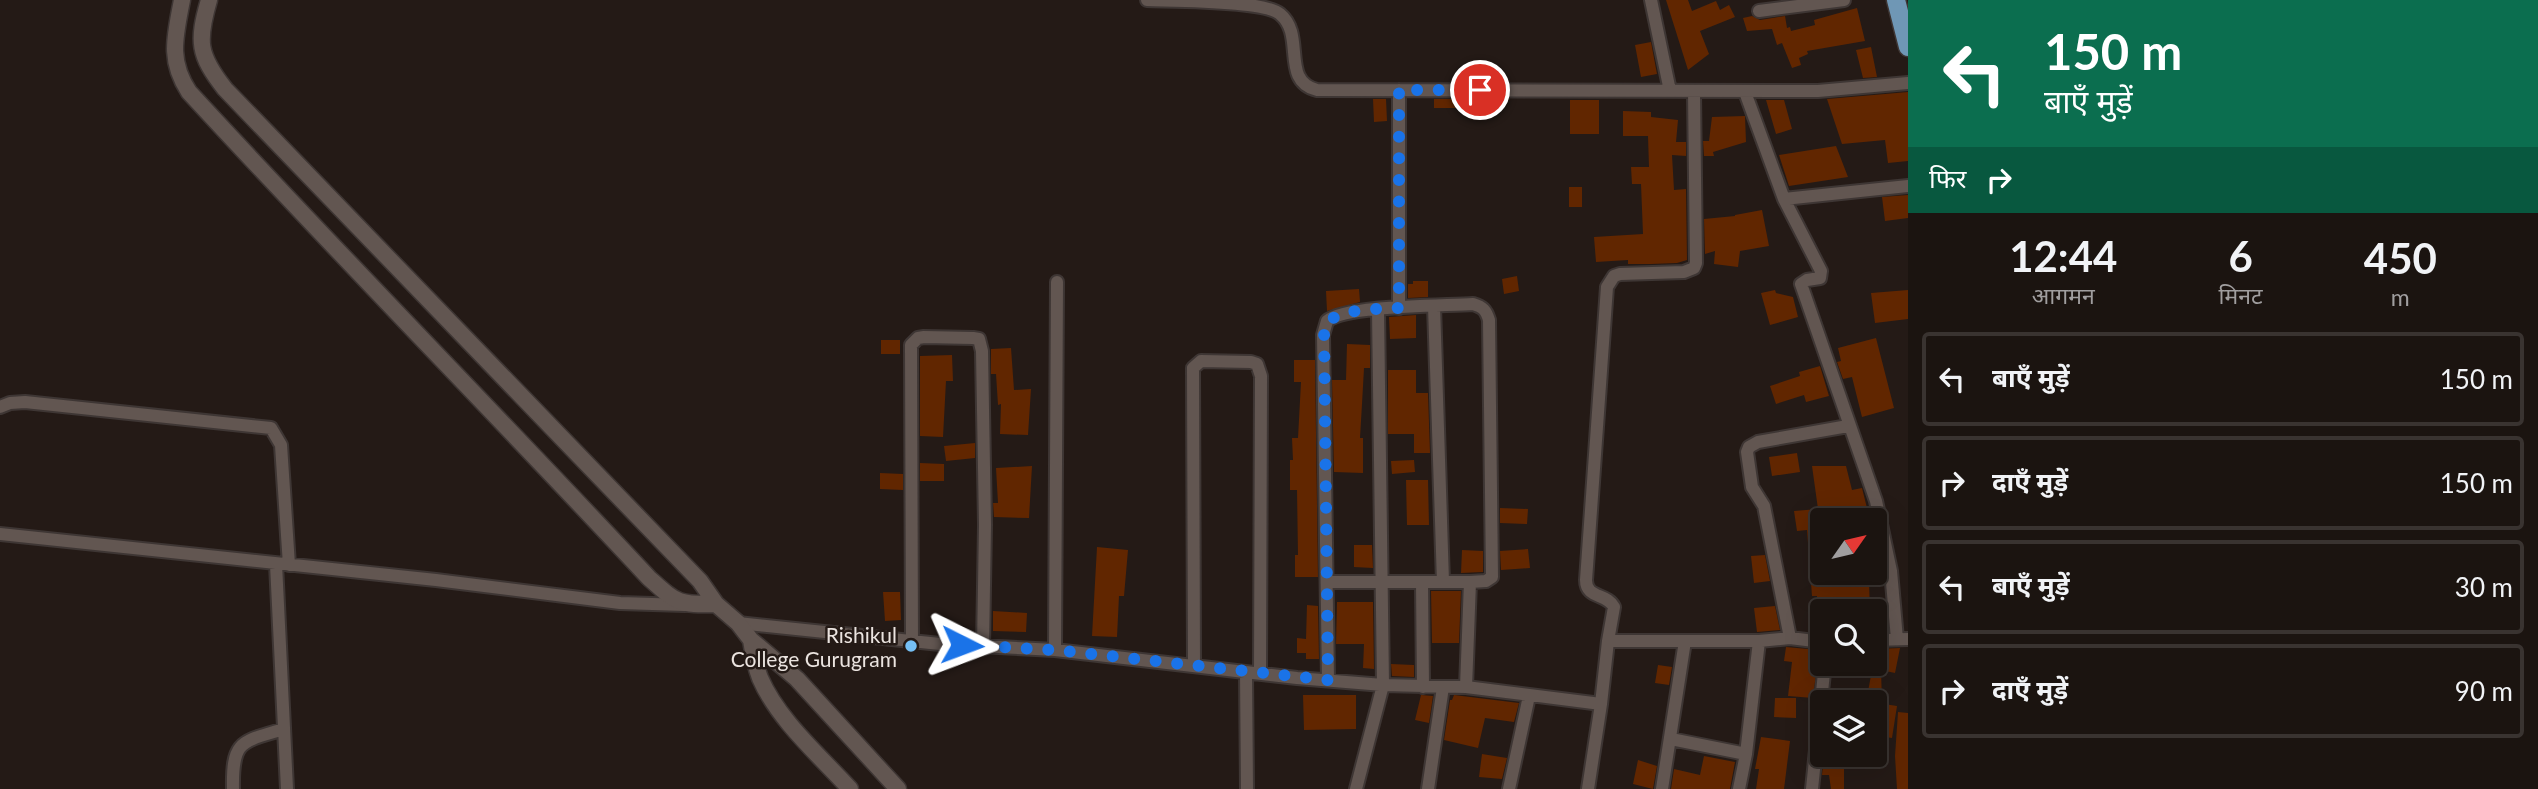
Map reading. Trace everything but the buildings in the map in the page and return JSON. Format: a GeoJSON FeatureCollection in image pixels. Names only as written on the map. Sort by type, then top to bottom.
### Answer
{"type":"FeatureCollection","features":[{"type":"Feature","properties":{"kind":"main road"},"geometry":{"type":"LineString","coordinates":[[1896,0],[1907,39]]}},
{"type":"Feature","properties":{"kind":"street"},"geometry":{"type":"LineString","coordinates":[[182,0],[175,63],[179,77],[189,92],[324,239],[416,331],[649,578],[671,599],[686,605]]}},
{"type":"Feature","properties":{"kind":"street"},"geometry":{"type":"LineString","coordinates":[[209,0],[200,38],[209,66],[225,89],[700,581],[716,604],[737,622],[751,640],[796,679],[898,789]]}},
{"type":"Feature","properties":{"kind":"street"},"geometry":{"type":"LineString","coordinates":[[1147,0],[1251,6],[1279,13],[1287,22],[1292,35],[1299,79],[1306,87],[1317,90],[1745,92],[1818,91],[1908,83]]}},
{"type":"Feature","properties":{"kind":"street"},"geometry":{"type":"LineString","coordinates":[[1651,0],[1670,91]]}},
{"type":"Feature","properties":{"kind":"street"},"geometry":{"type":"LineString","coordinates":[[1759,11],[1844,0]]}},
{"type":"Feature","properties":{"kind":"street"},"geometry":{"type":"LineString","coordinates":[[1399,90],[1399,308]]}},
{"type":"Feature","properties":{"kind":"street"},"geometry":{"type":"LineString","coordinates":[[1588,789],[1614,607],[1612,602],[1595,595],[1586,587],[1607,287],[1614,276],[1620,274],[1684,272],[1694,268],[1694,92]]}},
{"type":"Feature","properties":{"kind":"street"},"geometry":{"type":"LineString","coordinates":[[1745,92],[1784,199],[1821,271],[1820,278],[1801,284],[1876,501],[1902,639]]}},
{"type":"Feature","properties":{"kind":"street"},"geometry":{"type":"LineString","coordinates":[[1784,199],[1908,186]]}},
{"type":"Feature","properties":{"kind":"street"},"geometry":{"type":"LineString","coordinates":[[1055,650],[1058,282]]}},
{"type":"Feature","properties":{"kind":"street"},"geometry":{"type":"LineString","coordinates":[[1327,582],[1470,582],[1486,581],[1494,574],[1489,320],[1486,311],[1474,304],[1337,314],[1326,321],[1324,328],[1328,680]]}},
{"type":"Feature","properties":{"kind":"street"},"geometry":{"type":"LineString","coordinates":[[1434,306],[1443,582]]}},
{"type":"Feature","properties":{"kind":"street"},"geometry":{"type":"LineString","coordinates":[[1356,789],[1383,685],[1378,310]]}},
{"type":"Feature","properties":{"kind":"street"},"geometry":{"type":"LineString","coordinates":[[912,641],[911,345],[918,338],[924,337],[973,338],[981,343],[982,351],[985,525],[983,647]]}},
{"type":"Feature","properties":{"kind":"street"},"geometry":{"type":"LineString","coordinates":[[1194,666],[1193,368],[1201,361],[1251,362],[1257,364],[1261,376],[1247,789]]}},
{"type":"Feature","properties":{"kind":"street"},"geometry":{"type":"LineString","coordinates":[[0,407],[25,402],[271,428],[281,445],[287,789]]}},
{"type":"Feature","properties":{"kind":"street"},"geometry":{"type":"LineString","coordinates":[[1790,638],[1764,506],[1752,487],[1747,452],[1749,447],[1758,442],[1848,426]]}},
{"type":"Feature","properties":{"kind":"street"},"geometry":{"type":"LineString","coordinates":[[0,534],[620,603],[716,604]]}},
{"type":"Feature","properties":{"kind":"street"},"geometry":{"type":"LineString","coordinates":[[1422,582],[1423,687]]}},
{"type":"Feature","properties":{"kind":"street"},"geometry":{"type":"LineString","coordinates":[[1466,687],[1470,582]]}},
{"type":"Feature","properties":{"kind":"street"},"geometry":{"type":"LineString","coordinates":[[737,622],[912,641],[1055,650],[1383,685],[1466,687],[1601,704]]}},
{"type":"Feature","properties":{"kind":"street"},"geometry":{"type":"LineString","coordinates":[[1608,641],[1790,638],[1810,640]]}},
{"type":"Feature","properties":{"kind":"street"},"geometry":{"type":"LineString","coordinates":[[751,640],[762,681],[781,712],[850,789]]}},
{"type":"Feature","properties":{"kind":"street"},"geometry":{"type":"LineString","coordinates":[[1739,789],[1746,754],[1759,640]]}},
{"type":"Feature","properties":{"kind":"street"},"geometry":{"type":"LineString","coordinates":[[1662,789],[1685,641]]}},
{"type":"Feature","properties":{"kind":"street"},"geometry":{"type":"LineString","coordinates":[[1812,789],[1824,676]]}},
{"type":"Feature","properties":{"kind":"street"},"geometry":{"type":"LineString","coordinates":[[1428,789],[1443,687]]}},
{"type":"Feature","properties":{"kind":"street"},"geometry":{"type":"LineString","coordinates":[[1509,789],[1530,696]]}},
{"type":"Feature","properties":{"kind":"street"},"geometry":{"type":"LineString","coordinates":[[233,789],[234,757],[240,747],[249,740],[284,729]]}},
{"type":"Feature","properties":{"kind":"street"},"geometry":{"type":"LineString","coordinates":[[1671,739],[1746,754]]}},
{"type":"Feature","properties":{"kind":"place","name":"Rishikul College Gurugram"},"geometry":{"type":"Point","coordinates":[911,646]}},
{"type":"Feature","properties":{"kind":"route"},"geometry":{"type":"LineString","coordinates":[[962,645],[1055,650],[1328,680],[1324,328],[1326,321],[1337,314],[1399,308],[1399,90],[1480,90]]}}]}
